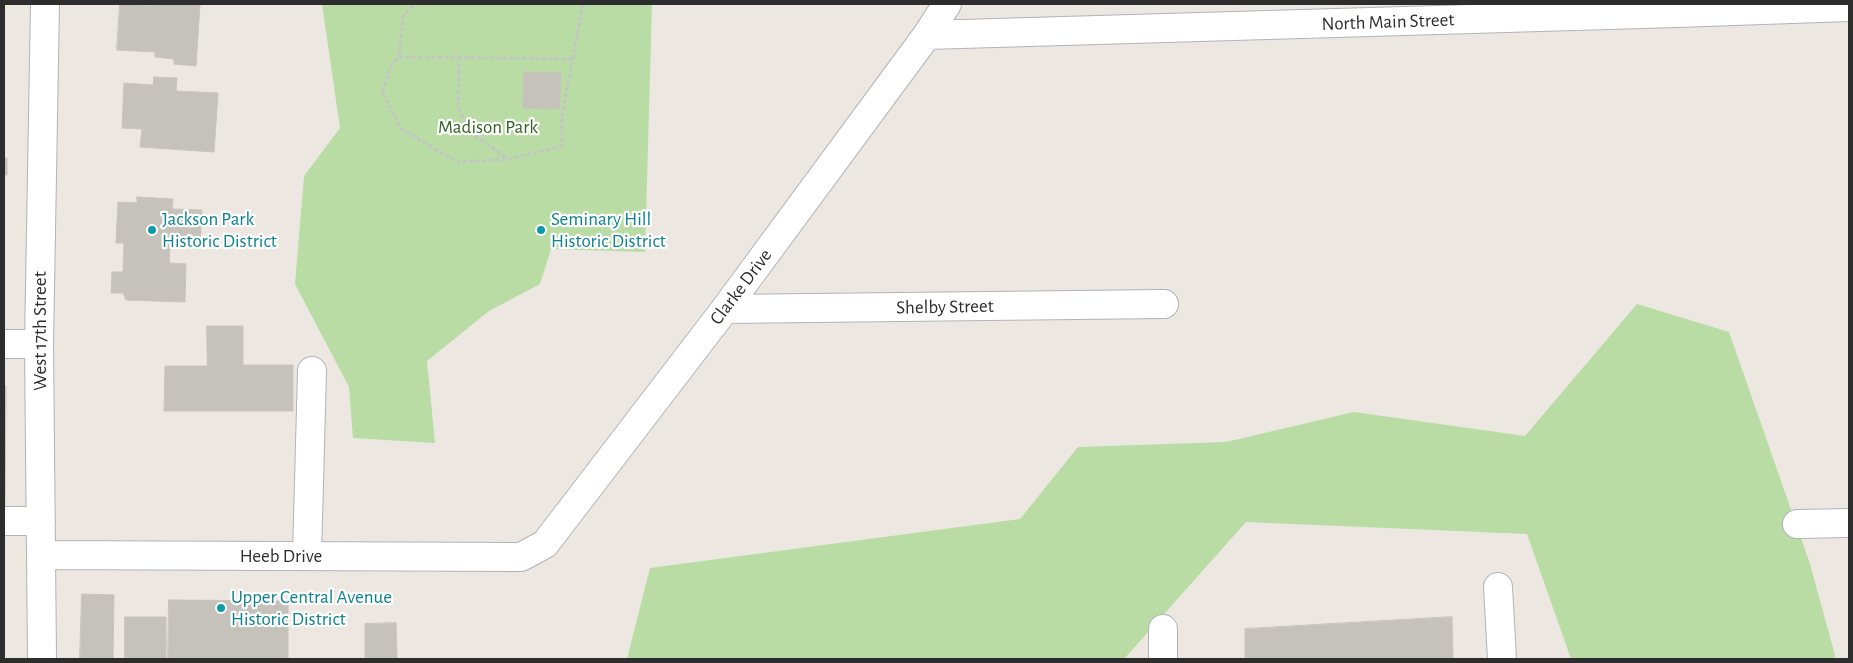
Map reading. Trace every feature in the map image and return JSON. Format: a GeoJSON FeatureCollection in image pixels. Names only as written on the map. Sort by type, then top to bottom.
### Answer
{"type":"FeatureCollection","features":[{"type":"Feature","properties":{"kind":"street","name":"West 17th Street"},"geometry":{"type":"LineString","coordinates":[[42,659],[39,344],[45,4]]}},
{"type":"Feature","properties":{"kind":"street","name":"Clarke Drive"},"geometry":{"type":"LineString","coordinates":[[521,557],[545,544],[725,309],[927,36],[946,4]]}},
{"type":"Feature","properties":{"kind":"street","name":"North Main Street"},"geometry":{"type":"LineString","coordinates":[[927,36],[1677,9],[1849,7]]}},
{"type":"Feature","properties":{"kind":"street","name":"Shelby Street"},"geometry":{"type":"LineString","coordinates":[[725,309],[1164,304]]}},
{"type":"Feature","properties":{"kind":"street"},"geometry":{"type":"LineString","coordinates":[[4,344],[39,344]]}},
{"type":"Feature","properties":{"kind":"street"},"geometry":{"type":"LineString","coordinates":[[307,556],[312,371]]}},
{"type":"Feature","properties":{"kind":"street"},"geometry":{"type":"LineString","coordinates":[[4,521],[41,521]]}},
{"type":"Feature","properties":{"kind":"street"},"geometry":{"type":"LineString","coordinates":[[1797,524],[1849,523]]}},
{"type":"Feature","properties":{"kind":"street","name":"Heeb Drive"},"geometry":{"type":"LineString","coordinates":[[41,555],[521,557]]}},
{"type":"Feature","properties":{"kind":"street"},"geometry":{"type":"LineString","coordinates":[[1498,587],[1502,659]]}},
{"type":"Feature","properties":{"kind":"street"},"geometry":{"type":"LineString","coordinates":[[1163,629],[1163,659]]}},
{"type":"Feature","properties":{"kind":"path"},"geometry":{"type":"LineString","coordinates":[[415,4],[403,16],[399,56],[392,64],[382,92],[401,129],[458,162],[508,158],[562,146],[562,116],[583,4]]}},
{"type":"Feature","properties":{"kind":"path"},"geometry":{"type":"LineString","coordinates":[[399,56],[572,60]]}},
{"type":"Feature","properties":{"kind":"path"},"geometry":{"type":"LineString","coordinates":[[459,57],[458,108],[471,133],[508,158]]}},
{"type":"Feature","properties":{"kind":"green space","name":"Madison Park"},"geometry":{"type":"Polygon","coordinates":[[[322,4],[652,4],[645,252],[551,249],[540,284],[489,311],[427,361],[435,443],[353,438],[349,387],[295,284],[304,176],[340,128],[322,4]]]}},
{"type":"Feature","properties":{"kind":"green space"},"geometry":{"type":"Polygon","coordinates":[[[1637,304],[1729,332],[1810,564],[1836,659],[1571,659],[1527,534],[1246,522],[1124,659],[627,659],[650,568],[1020,519],[1078,447],[1226,442],[1354,412],[1525,436],[1637,304]]]}},
{"type":"Feature","properties":{"kind":"building"},"geometry":{"type":"Polygon","coordinates":[[[120,4],[154,6],[154,4],[200,4],[196,66],[174,64],[174,59],[155,57],[155,52],[117,50],[120,4]]]}},
{"type":"Feature","properties":{"kind":"building"},"geometry":{"type":"Polygon","coordinates":[[[524,72],[561,73],[559,109],[523,108],[524,72]]]}},
{"type":"Feature","properties":{"kind":"building"},"geometry":{"type":"Polygon","coordinates":[[[154,77],[177,78],[176,91],[218,93],[214,152],[140,147],[142,129],[122,128],[124,83],[153,85],[154,77]]]}},
{"type":"Feature","properties":{"kind":"building"},"geometry":{"type":"Polygon","coordinates":[[[4,158],[7,158],[7,175],[4,175],[4,158]]]}},
{"type":"Feature","properties":{"kind":"building"},"geometry":{"type":"Polygon","coordinates":[[[137,197],[173,199],[172,209],[202,210],[200,247],[170,246],[169,263],[186,264],[185,302],[126,300],[123,293],[111,293],[112,272],[123,272],[124,243],[116,243],[118,202],[137,203],[137,197]]]}},
{"type":"Feature","properties":{"kind":"building"},"geometry":{"type":"Polygon","coordinates":[[[207,326],[243,326],[243,365],[293,365],[293,411],[164,411],[165,366],[207,366],[207,326]]]}},
{"type":"Feature","properties":{"kind":"building"},"geometry":{"type":"Polygon","coordinates":[[[4,386],[6,386],[5,506],[4,506],[4,386]]]}},
{"type":"Feature","properties":{"kind":"building"},"geometry":{"type":"Polygon","coordinates":[[[82,594],[114,595],[113,659],[80,659],[82,594]]]}},
{"type":"Feature","properties":{"kind":"building"},"geometry":{"type":"Polygon","coordinates":[[[169,600],[288,601],[288,659],[168,659],[169,600]]]}},
{"type":"Feature","properties":{"kind":"building"},"geometry":{"type":"Polygon","coordinates":[[[125,617],[166,617],[166,659],[125,659],[125,617]]]}},
{"type":"Feature","properties":{"kind":"building"},"geometry":{"type":"Polygon","coordinates":[[[1452,617],[1453,659],[1245,659],[1245,629],[1452,617]]]}},
{"type":"Feature","properties":{"kind":"building"},"geometry":{"type":"Polygon","coordinates":[[[396,623],[397,659],[365,659],[365,624],[396,623]]]}},
{"type":"Feature","properties":{"kind":"place","name":"Jackson Park Historic District"},"geometry":{"type":"Point","coordinates":[152,230]}},
{"type":"Feature","properties":{"kind":"place","name":"Seminary Hill Historic District"},"geometry":{"type":"Point","coordinates":[541,230]}},
{"type":"Feature","properties":{"kind":"place","name":"Upper Central Avenue Historic District"},"geometry":{"type":"Point","coordinates":[221,608]}}]}
